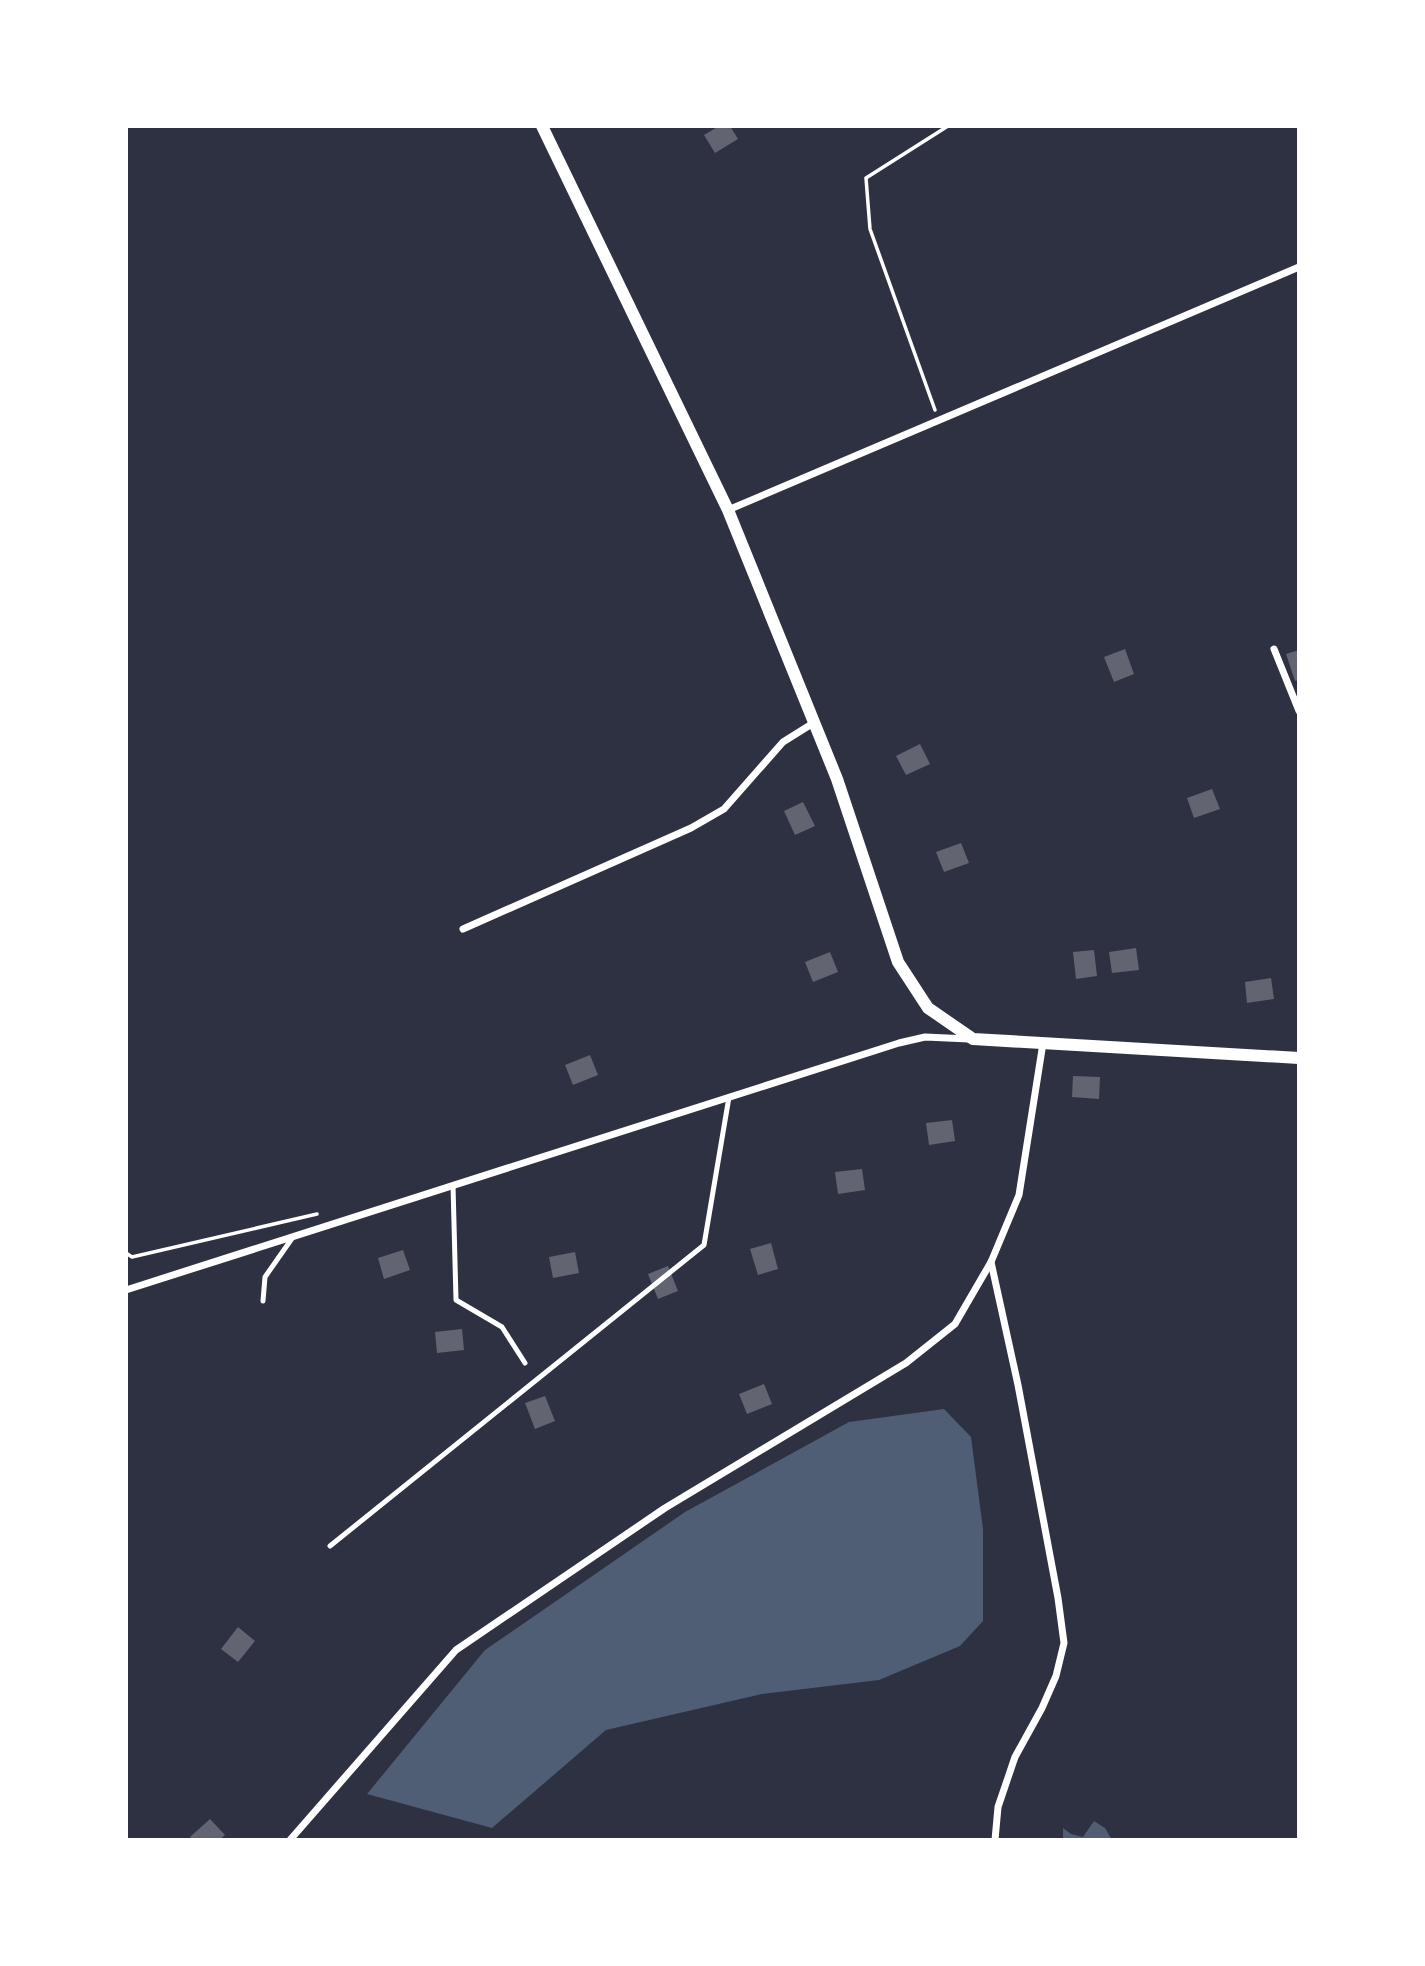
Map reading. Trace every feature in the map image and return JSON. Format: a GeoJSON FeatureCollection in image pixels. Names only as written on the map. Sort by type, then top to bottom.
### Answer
{"type":"FeatureCollection","features":[{"type":"Feature","properties":{"kind":"street"},"geometry":{"type":"LineString","coordinates":[[542,126],[728,510],[837,779],[898,962],[928,1008],[973,1039]]}},
{"type":"Feature","properties":{"kind":"street"},"geometry":{"type":"LineString","coordinates":[[728,510],[1299,267]]}},
{"type":"Feature","properties":{"kind":"street"},"geometry":{"type":"LineString","coordinates":[[1274,649],[1299,711]]}},
{"type":"Feature","properties":{"kind":"street"},"geometry":{"type":"LineString","coordinates":[[463,929],[691,828],[724,809],[783,742],[815,722]]}},
{"type":"Feature","properties":{"kind":"street"},"geometry":{"type":"LineString","coordinates":[[126,1290],[925,1037],[1299,1058]]}},
{"type":"Feature","properties":{"kind":"street"},"geometry":{"type":"LineString","coordinates":[[290,1840],[456,1650],[665,1507],[906,1363],[955,1324],[991,1262],[1019,1195],[1043,1043]]}},
{"type":"Feature","properties":{"kind":"street"},"geometry":{"type":"LineString","coordinates":[[991,1262],[1018,1385],[1064,1643],[1056,1676],[1011,1769],[998,1807],[995,1840]]}},
{"type":"Feature","properties":{"kind":"lane"},"geometry":{"type":"LineString","coordinates":[[330,1546],[704,1245],[729,1097]]}},
{"type":"Feature","properties":{"kind":"lane"},"geometry":{"type":"LineString","coordinates":[[453,1185],[456,1300],[502,1327],[525,1363]]}},
{"type":"Feature","properties":{"kind":"lane"},"geometry":{"type":"LineString","coordinates":[[263,1301],[265,1277],[293,1237]]}},
{"type":"Feature","properties":{"kind":"path"},"geometry":{"type":"LineString","coordinates":[[939,420],[870,229],[866,178],[948,126]]}},
{"type":"Feature","properties":{"kind":"path"},"geometry":{"type":"LineString","coordinates":[[126,1256],[313,1214],[325,1214]]}},
{"type":"Feature","properties":{"kind":"water"},"geometry":{"type":"Polygon","coordinates":[[[944,1409],[971,1437],[983,1529],[983,1621],[960,1646],[879,1680],[762,1694],[606,1730],[492,1828],[367,1794],[485,1650],[685,1512],[849,1422],[944,1409]]]}},
{"type":"Feature","properties":{"kind":"water"},"geometry":{"type":"Polygon","coordinates":[[[1094,1821],[1105,1828],[1112,1840],[1063,1840],[1063,1828],[1071,1834],[1083,1837],[1094,1821]]]}},
{"type":"Feature","properties":{"kind":"building"},"geometry":{"type":"Polygon","coordinates":[[[719,126],[730,126],[738,139],[715,153],[704,135],[719,126]]]}},
{"type":"Feature","properties":{"kind":"building"},"geometry":{"type":"Polygon","coordinates":[[[1125,649],[1134,674],[1114,682],[1104,657],[1125,649]]]}},
{"type":"Feature","properties":{"kind":"building"},"geometry":{"type":"Polygon","coordinates":[[[1299,650],[1299,680],[1295,681],[1286,654],[1299,650]]]}},
{"type":"Feature","properties":{"kind":"building"},"geometry":{"type":"Polygon","coordinates":[[[920,744],[930,764],[906,775],[896,756],[920,744]]]}},
{"type":"Feature","properties":{"kind":"building"},"geometry":{"type":"Polygon","coordinates":[[[1212,789],[1220,809],[1194,818],[1187,798],[1212,789]]]}},
{"type":"Feature","properties":{"kind":"building"},"geometry":{"type":"Polygon","coordinates":[[[803,802],[815,826],[795,835],[784,811],[803,802]]]}},
{"type":"Feature","properties":{"kind":"building"},"geometry":{"type":"Polygon","coordinates":[[[961,843],[969,863],[944,872],[936,852],[961,843]]]}},
{"type":"Feature","properties":{"kind":"building"},"geometry":{"type":"Polygon","coordinates":[[[1136,948],[1139,970],[1112,973],[1109,952],[1136,948]]]}},
{"type":"Feature","properties":{"kind":"building"},"geometry":{"type":"Polygon","coordinates":[[[1094,950],[1097,976],[1076,979],[1073,952],[1094,950]]]}},
{"type":"Feature","properties":{"kind":"building"},"geometry":{"type":"Polygon","coordinates":[[[830,952],[838,972],[813,982],[805,962],[830,952]]]}},
{"type":"Feature","properties":{"kind":"building"},"geometry":{"type":"Polygon","coordinates":[[[1271,978],[1274,999],[1247,1003],[1245,982],[1271,978]]]}},
{"type":"Feature","properties":{"kind":"building"},"geometry":{"type":"Polygon","coordinates":[[[590,1055],[598,1075],[573,1085],[565,1065],[590,1055]]]}},
{"type":"Feature","properties":{"kind":"building"},"geometry":{"type":"Polygon","coordinates":[[[1073,1076],[1100,1077],[1099,1099],[1072,1097],[1073,1076]]]}},
{"type":"Feature","properties":{"kind":"building"},"geometry":{"type":"Polygon","coordinates":[[[952,1120],[955,1141],[929,1145],[926,1123],[952,1120]]]}},
{"type":"Feature","properties":{"kind":"building"},"geometry":{"type":"Polygon","coordinates":[[[862,1169],[865,1190],[838,1194],[835,1172],[862,1169]]]}},
{"type":"Feature","properties":{"kind":"building"},"geometry":{"type":"Polygon","coordinates":[[[771,1243],[778,1269],[758,1275],[750,1249],[771,1243]]]}},
{"type":"Feature","properties":{"kind":"building"},"geometry":{"type":"Polygon","coordinates":[[[403,1250],[410,1270],[384,1279],[378,1258],[403,1250]]]}},
{"type":"Feature","properties":{"kind":"building"},"geometry":{"type":"Polygon","coordinates":[[[575,1252],[579,1273],[553,1278],[549,1257],[575,1252]]]}},
{"type":"Feature","properties":{"kind":"building"},"geometry":{"type":"Polygon","coordinates":[[[668,1266],[678,1291],[658,1299],[648,1274],[668,1266]]]}},
{"type":"Feature","properties":{"kind":"building"},"geometry":{"type":"Polygon","coordinates":[[[462,1329],[464,1350],[437,1353],[435,1332],[462,1329]]]}},
{"type":"Feature","properties":{"kind":"building"},"geometry":{"type":"Polygon","coordinates":[[[764,1384],[772,1404],[747,1414],[739,1394],[764,1384]]]}},
{"type":"Feature","properties":{"kind":"building"},"geometry":{"type":"Polygon","coordinates":[[[545,1396],[555,1421],[535,1429],[525,1403],[545,1396]]]}},
{"type":"Feature","properties":{"kind":"building"},"geometry":{"type":"Polygon","coordinates":[[[238,1627],[255,1641],[238,1662],[221,1649],[238,1627]]]}},
{"type":"Feature","properties":{"kind":"building"},"geometry":{"type":"Polygon","coordinates":[[[210,1819],[225,1835],[219,1840],[193,1840],[190,1837],[210,1819]]]}}]}
